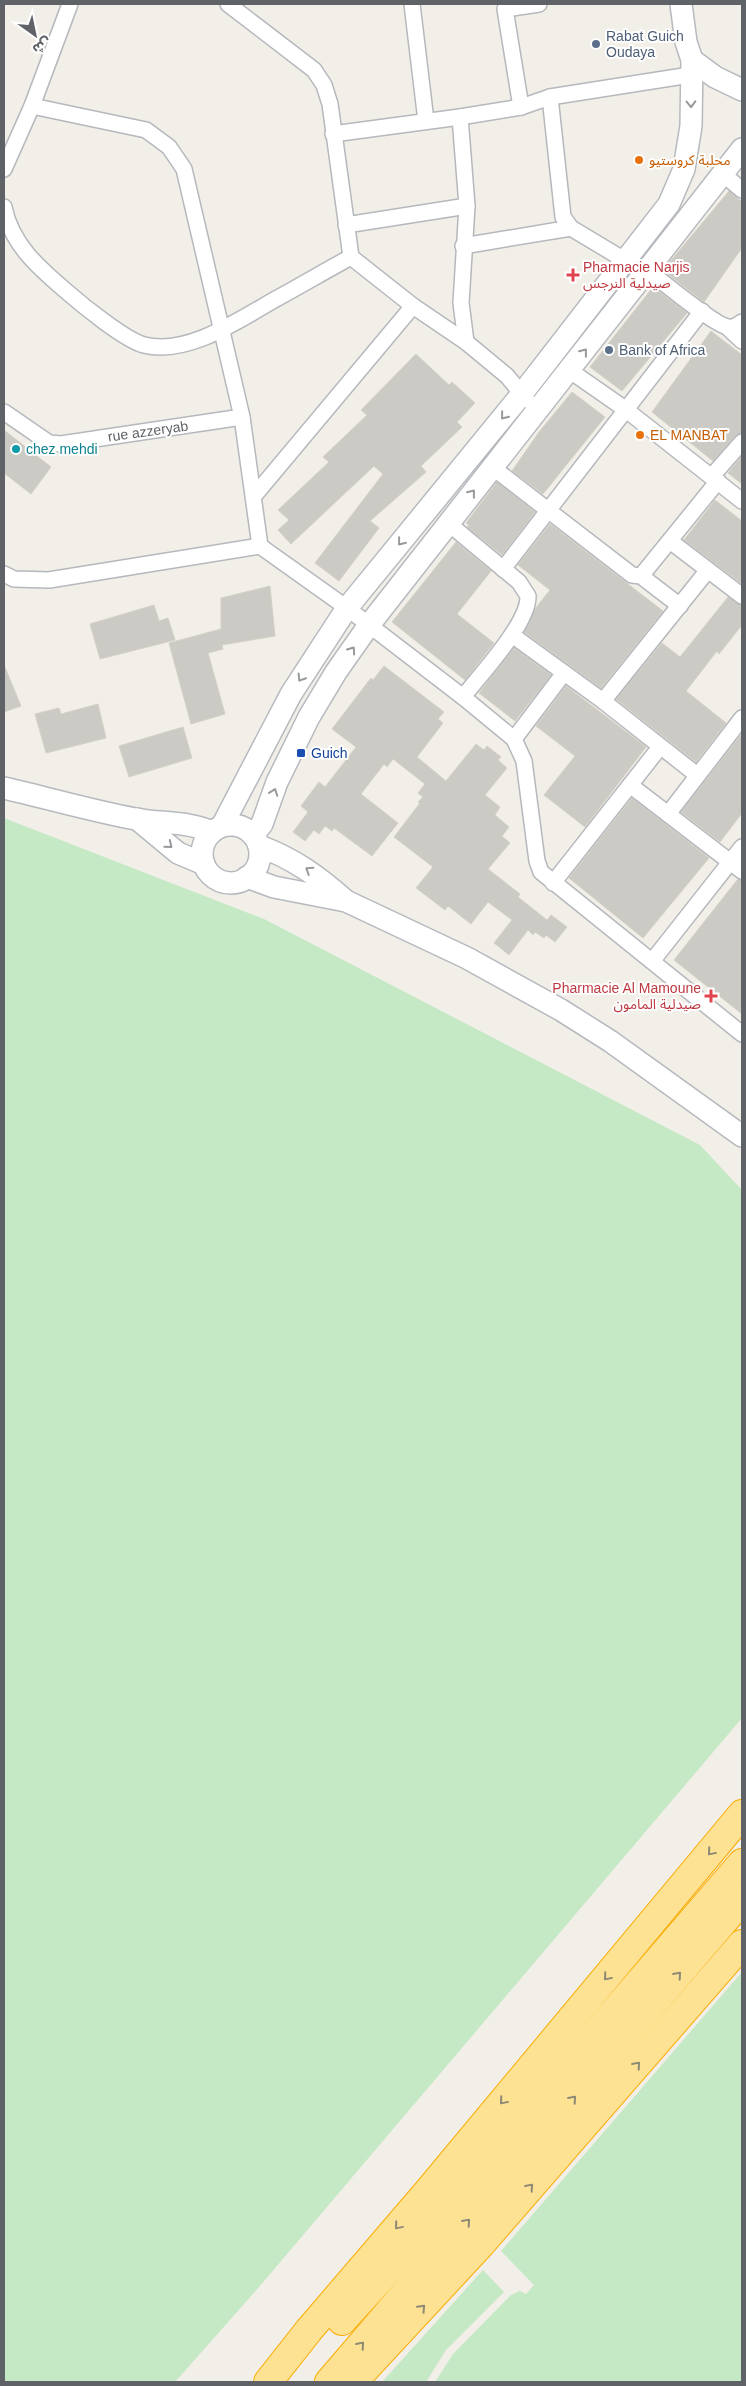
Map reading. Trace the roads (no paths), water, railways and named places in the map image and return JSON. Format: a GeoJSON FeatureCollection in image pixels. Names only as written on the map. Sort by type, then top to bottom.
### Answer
{"type":"FeatureCollection","features":[{"type":"Feature","properties":{"kind":"highway"},"geometry":{"type":"LineString","coordinates":[[268,2382],[299,2342],[429,2190],[742,1814]]}},
{"type":"Feature","properties":{"kind":"highway"},"geometry":{"type":"LineString","coordinates":[[285,2382],[444,2209],[742,1863]]}},
{"type":"Feature","properties":{"kind":"highway"},"geometry":{"type":"LineString","coordinates":[[329,2382],[742,1900]]}},
{"type":"Feature","properties":{"kind":"highway"},"geometry":{"type":"LineString","coordinates":[[353,2382],[481,2244],[742,1944]]}},
{"type":"Feature","properties":{"kind":"street"},"geometry":{"type":"LineString","coordinates":[[4,169],[32,106],[70,4]]}},
{"type":"Feature","properties":{"kind":"street"},"geometry":{"type":"LineString","coordinates":[[412,4],[426,121]]}},
{"type":"Feature","properties":{"kind":"street"},"geometry":{"type":"LineString","coordinates":[[521,107],[505,9],[539,4]]}},
{"type":"Feature","properties":{"kind":"street"},"geometry":{"type":"LineString","coordinates":[[204,864],[202,850],[207,837],[217,829],[236,798],[291,694],[347,608],[521,395],[669,204],[684,169],[691,126],[691,68],[681,4]]}},
{"type":"Feature","properties":{"kind":"street"},"geometry":{"type":"LineString","coordinates":[[234,5],[314,70],[324,85],[330,104],[351,257],[413,306],[466,342],[507,376],[521,395],[538,410]]}},
{"type":"Feature","properties":{"kind":"street"},"geometry":{"type":"LineString","coordinates":[[333,134],[521,107],[550,97],[691,68],[742,90]]}},
{"type":"Feature","properties":{"kind":"street"},"geometry":{"type":"LineString","coordinates":[[550,97],[561,210],[571,228],[626,261]]}},
{"type":"Feature","properties":{"kind":"street"},"geometry":{"type":"LineString","coordinates":[[32,106],[146,130],[169,147],[184,170],[242,417],[260,546]]}},
{"type":"Feature","properties":{"kind":"street"},"geometry":{"type":"LineString","coordinates":[[460,117],[466,206],[461,303],[466,342]]}},
{"type":"Feature","properties":{"kind":"street"},"geometry":{"type":"LineString","coordinates":[[137,819],[178,853],[204,864],[215,878],[223,881],[240,881],[247,877],[258,861],[256,840],[277,782],[309,717],[336,672],[369,625],[448,523],[742,150]]}},
{"type":"Feature","properties":{"kind":"street"},"geometry":{"type":"LineString","coordinates":[[723,174],[742,190]]}},
{"type":"Feature","properties":{"kind":"street"},"geometry":{"type":"LineString","coordinates":[[346,225],[466,206]]}},
{"type":"Feature","properties":{"kind":"street"},"geometry":{"type":"LineString","coordinates":[[4,207],[12,231],[35,265],[72,297],[130,338],[142,344],[170,347],[221,330],[351,257]]}},
{"type":"Feature","properties":{"kind":"street"},"geometry":{"type":"LineString","coordinates":[[463,246],[571,228]]}},
{"type":"Feature","properties":{"kind":"street"},"geometry":{"type":"LineString","coordinates":[[647,270],[727,327],[742,342]]}},
{"type":"Feature","properties":{"kind":"street"},"geometry":{"type":"LineString","coordinates":[[254,496],[413,306]]}},
{"type":"Feature","properties":{"kind":"street"},"geometry":{"type":"LineString","coordinates":[[504,568],[550,510],[624,409],[702,311]]}},
{"type":"Feature","properties":{"kind":"street"},"geometry":{"type":"LineString","coordinates":[[727,327],[733,327],[742,322]]}},
{"type":"Feature","properties":{"kind":"street"},"geometry":{"type":"LineString","coordinates":[[569,370],[624,409],[742,501]]}},
{"type":"Feature","properties":{"kind":"street","name":"rue azzeryab"},"geometry":{"type":"LineString","coordinates":[[4,412],[49,443],[62,444],[242,417]]}},
{"type":"Feature","properties":{"kind":"street"},"geometry":{"type":"LineString","coordinates":[[641,576],[670,541],[742,442]]}},
{"type":"Feature","properties":{"kind":"street"},"geometry":{"type":"LineString","coordinates":[[492,467],[632,575],[641,576],[680,606]]}},
{"type":"Feature","properties":{"kind":"street"},"geometry":{"type":"LineString","coordinates":[[448,523],[504,568],[519,582],[528,596],[525,611],[512,635],[463,697]]}},
{"type":"Feature","properties":{"kind":"street"},"geometry":{"type":"LineString","coordinates":[[670,541],[742,596]]}},
{"type":"Feature","properties":{"kind":"street"},"geometry":{"type":"LineString","coordinates":[[4,574],[14,579],[49,580],[260,546],[347,608],[463,697],[514,739],[524,761],[537,861],[541,872],[552,883],[653,960],[742,1034]]}},
{"type":"Feature","properties":{"kind":"street"},"geometry":{"type":"LineString","coordinates":[[603,701],[708,570]]}},
{"type":"Feature","properties":{"kind":"street"},"geometry":{"type":"LineString","coordinates":[[512,635],[603,701],[697,775]]}},
{"type":"Feature","properties":{"kind":"street"},"geometry":{"type":"LineString","coordinates":[[514,739],[564,673]]}},
{"type":"Feature","properties":{"kind":"street"},"geometry":{"type":"LineString","coordinates":[[668,814],[742,718]]}},
{"type":"Feature","properties":{"kind":"street"},"geometry":{"type":"LineString","coordinates":[[552,883],[660,747]]}},
{"type":"Feature","properties":{"kind":"street"},"geometry":{"type":"LineString","coordinates":[[630,785],[742,872]]}},
{"type":"Feature","properties":{"kind":"street"},"geometry":{"type":"LineString","coordinates":[[4,788],[137,819],[217,829],[242,827],[256,840],[313,872],[346,901]]}},
{"type":"Feature","properties":{"kind":"street"},"geometry":{"type":"LineString","coordinates":[[182,824],[211,817],[223,810],[236,798]]}},
{"type":"Feature","properties":{"kind":"street"},"geometry":{"type":"LineString","coordinates":[[653,960],[742,846]]}},
{"type":"Feature","properties":{"kind":"street"},"geometry":{"type":"LineString","coordinates":[[247,877],[274,887],[346,901],[467,958],[561,1010],[610,1041],[742,1136]]}},
{"type":"Feature","properties":{"kind":"place","name":"Rabat Guich Oudaya"},"geometry":{"type":"Point","coordinates":[596,44]}},
{"type":"Feature","properties":{"kind":"place","name":"محلبة كروستيو"},"geometry":{"type":"Point","coordinates":[639,160]}},
{"type":"Feature","properties":{"kind":"place","name":"Pharmacie Narjis صيدلية النرجس"},"geometry":{"type":"Point","coordinates":[573,275]}},
{"type":"Feature","properties":{"kind":"place","name":"Bank of Africa"},"geometry":{"type":"Point","coordinates":[609,350]}},
{"type":"Feature","properties":{"kind":"place","name":"EL MANBAT"},"geometry":{"type":"Point","coordinates":[640,435]}},
{"type":"Feature","properties":{"kind":"place","name":"chez mehdi"},"geometry":{"type":"Point","coordinates":[16,449]}},
{"type":"Feature","properties":{"kind":"place","name":"Guich"},"geometry":{"type":"Point","coordinates":[301,753]}},
{"type":"Feature","properties":{"kind":"place","name":"Pharmacie Al Mamoune صيدلية المامون"},"geometry":{"type":"Point","coordinates":[711,996]}}]}
